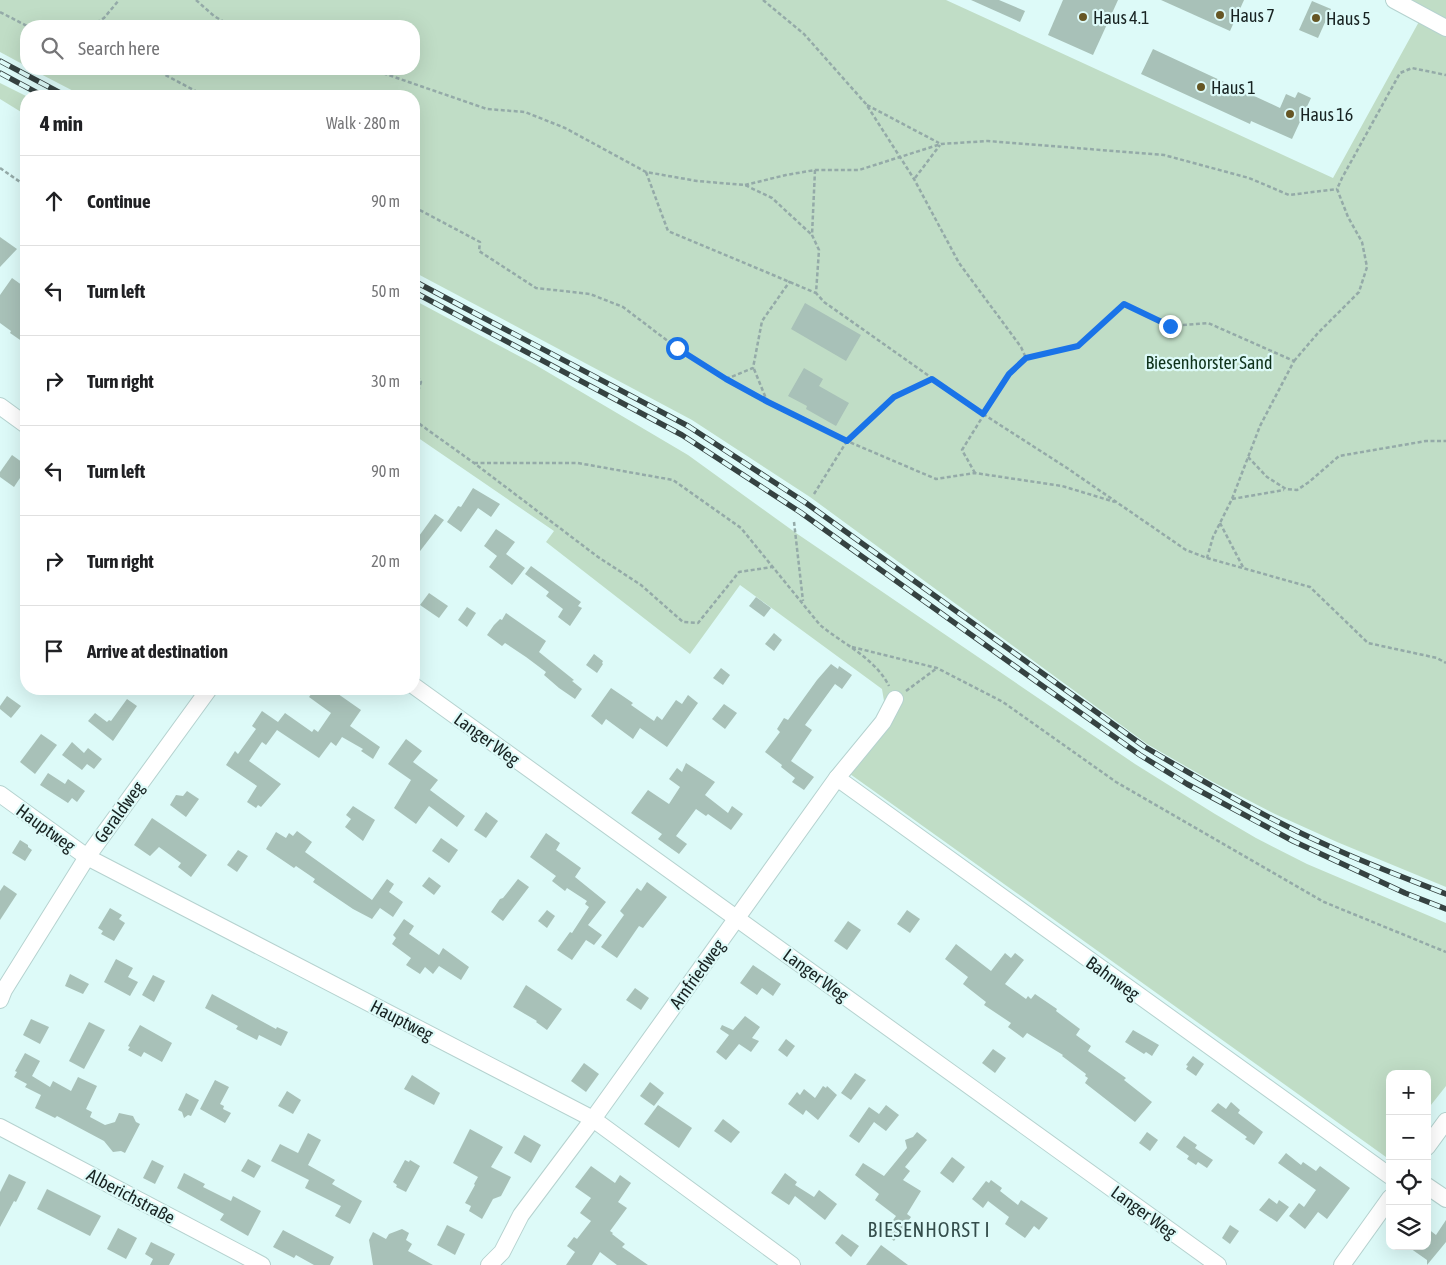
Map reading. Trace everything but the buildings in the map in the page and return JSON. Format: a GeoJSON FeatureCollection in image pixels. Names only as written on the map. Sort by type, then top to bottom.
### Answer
{"type":"FeatureCollection","features":[{"type":"Feature","properties":{"kind":"street"},"geometry":{"type":"LineString","coordinates":[[1394,0],[1446,28]]}},
{"type":"Feature","properties":{"kind":"street"},"geometry":{"type":"LineString","coordinates":[[0,406],[20,421]]}},
{"type":"Feature","properties":{"kind":"street","name":"Langer Weg"},"geometry":{"type":"LineString","coordinates":[[420,690],[1218,1265]]}},
{"type":"Feature","properties":{"kind":"street","name":"Geraldweg"},"geometry":{"type":"LineString","coordinates":[[2,995],[87,857],[205,695]]}},
{"type":"Feature","properties":{"kind":"street","name":"Arnfriedweg"},"geometry":{"type":"LineString","coordinates":[[489,1265],[502,1252],[521,1215],[593,1119],[838,778],[883,722],[895,699]]}},
{"type":"Feature","properties":{"kind":"street","name":"Bahnweg"},"geometry":{"type":"LineString","coordinates":[[838,778],[1386,1173]]}},
{"type":"Feature","properties":{"kind":"street","name":"Hauptweg"},"geometry":{"type":"LineString","coordinates":[[0,794],[87,857],[593,1119],[792,1265]]}},
{"type":"Feature","properties":{"kind":"street"},"geometry":{"type":"LineString","coordinates":[[1431,1142],[1446,1121]]}},
{"type":"Feature","properties":{"kind":"street","name":"Alberichstraße"},"geometry":{"type":"LineString","coordinates":[[0,1127],[262,1265]]}},
{"type":"Feature","properties":{"kind":"street"},"geometry":{"type":"LineString","coordinates":[[1431,1189],[1446,1199]]}},
{"type":"Feature","properties":{"kind":"street"},"geometry":{"type":"LineString","coordinates":[[1342,1265],[1386,1204]]}},
{"type":"Feature","properties":{"kind":"path"},"geometry":{"type":"LineString","coordinates":[[101,20],[119,0]]}},
{"type":"Feature","properties":{"kind":"path"},"geometry":{"type":"LineString","coordinates":[[196,0],[221,20]]}},
{"type":"Feature","properties":{"kind":"path"},"geometry":{"type":"LineString","coordinates":[[763,0],[804,34],[866,104],[914,179],[959,263],[1021,347],[1026,358]]}},
{"type":"Feature","properties":{"kind":"path"},"geometry":{"type":"LineString","coordinates":[[0,12],[20,22]]}},
{"type":"Feature","properties":{"kind":"path"},"geometry":{"type":"LineString","coordinates":[[1207,558],[1213,537],[1232,499],[1260,426],[1294,361],[1318,332],[1359,292],[1367,267],[1362,242],[1348,217],[1337,189],[1400,73],[1412,68],[1446,76]]}},
{"type":"Feature","properties":{"kind":"path"},"geometry":{"type":"LineString","coordinates":[[165,75],[194,90]]}},
{"type":"Feature","properties":{"kind":"path"},"geometry":{"type":"LineString","coordinates":[[388,75],[487,109],[525,112],[566,128],[646,172],[697,181],[745,185],[815,170],[859,170],[941,144],[988,141],[1164,155],[1249,178],[1289,195],[1337,189]]}},
{"type":"Feature","properties":{"kind":"path"},"geometry":{"type":"LineString","coordinates":[[866,104],[941,144]]}},
{"type":"Feature","properties":{"kind":"path"},"geometry":{"type":"LineString","coordinates":[[914,179],[941,144]]}},
{"type":"Feature","properties":{"kind":"path"},"geometry":{"type":"LineString","coordinates":[[0,168],[20,182]]}},
{"type":"Feature","properties":{"kind":"path"},"geometry":{"type":"LineString","coordinates":[[812,235],[815,170]]}},
{"type":"Feature","properties":{"kind":"path"},"geometry":{"type":"LineString","coordinates":[[646,172],[668,231],[816,293],[824,302],[932,379],[1119,503],[1186,550],[1207,558],[1310,587],[1368,643],[1437,658],[1446,663]]}},
{"type":"Feature","properties":{"kind":"path"},"geometry":{"type":"LineString","coordinates":[[745,185],[772,198],[812,235],[819,250],[816,293]]}},
{"type":"Feature","properties":{"kind":"path"},"geometry":{"type":"LineString","coordinates":[[420,210],[480,242],[479,251],[536,288],[590,294],[623,308],[677,348],[726,379],[768,402],[847,441],[936,479],[975,473],[1062,486],[1119,503]]}},
{"type":"Feature","properties":{"kind":"path"},"geometry":{"type":"LineString","coordinates":[[768,402],[753,368],[762,321],[790,281]]}},
{"type":"Feature","properties":{"kind":"path"},"geometry":{"type":"LineString","coordinates":[[975,473],[962,450],[1009,374],[1026,358],[1078,346],[1124,304],[1170,326],[1208,323],[1294,361]]}},
{"type":"Feature","properties":{"kind":"path"},"geometry":{"type":"LineString","coordinates":[[726,379],[753,368]]}},
{"type":"Feature","properties":{"kind":"path"},"geometry":{"type":"LineString","coordinates":[[814,494],[847,441],[894,397],[932,379]]}},
{"type":"Feature","properties":{"kind":"path"},"geometry":{"type":"LineString","coordinates":[[420,424],[598,557],[640,585],[683,622],[698,623],[739,572],[772,567]]}},
{"type":"Feature","properties":{"kind":"path"},"geometry":{"type":"LineString","coordinates":[[1232,499],[1286,489],[1297,490],[1339,456],[1426,441],[1446,441]]}},
{"type":"Feature","properties":{"kind":"path"},"geometry":{"type":"LineString","coordinates":[[1248,457],[1267,477],[1286,489]]}},
{"type":"Feature","properties":{"kind":"path"},"geometry":{"type":"LineString","coordinates":[[474,463],[578,463],[673,480],[741,528],[820,625],[852,647],[883,675],[895,699],[938,668]]}},
{"type":"Feature","properties":{"kind":"path"},"geometry":{"type":"LineString","coordinates":[[794,522],[803,603]]}},
{"type":"Feature","properties":{"kind":"path"},"geometry":{"type":"LineString","coordinates":[[1220,522],[1244,568]]}},
{"type":"Feature","properties":{"kind":"path"},"geometry":{"type":"LineString","coordinates":[[852,647],[938,668],[1003,702],[1116,782],[1324,902],[1446,952]]}},
{"type":"Feature","properties":{"kind":"green space","name":"Biesenhorster Sand"},"geometry":{"type":"Polygon","coordinates":[[[0,0],[946,0],[1333,178],[1421,18],[1388,0],[1446,0],[1446,887],[1275,814],[1213,782],[1147,744],[810,497],[692,420],[420,275],[420,90],[71,90],[43,75],[420,75],[420,20],[20,20],[20,63],[0,52],[0,0]]]}},
{"type":"Feature","properties":{"kind":"green space"},"geometry":{"type":"Polygon","coordinates":[[[0,83],[20,93],[20,111],[0,99],[0,83]]]}},
{"type":"Feature","properties":{"kind":"green space"},"geometry":{"type":"Polygon","coordinates":[[[420,303],[534,364],[688,455],[796,533],[1135,764],[1215,814],[1256,838],[1307,864],[1446,923],[1446,1086],[1431,1105],[1431,1070],[1386,1070],[1386,1157],[850,774],[884,701],[882,689],[740,585],[690,654],[546,542],[554,531],[420,439],[420,303]]]}},
{"type":"Feature","properties":{"kind":"railway"},"geometry":{"type":"LineString","coordinates":[[0,61],[20,72]]}},
{"type":"Feature","properties":{"kind":"railway"},"geometry":{"type":"LineString","coordinates":[[0,73],[32,90]]}},
{"type":"Feature","properties":{"kind":"railway"},"geometry":{"type":"LineString","coordinates":[[26,75],[55,90]]}},
{"type":"Feature","properties":{"kind":"railway"},"geometry":{"type":"LineString","coordinates":[[420,284],[688,426],[806,503],[1145,747],[1261,813],[1308,837],[1446,894]]}},
{"type":"Feature","properties":{"kind":"railway"},"geometry":{"type":"LineString","coordinates":[[420,295],[682,435],[800,512],[1140,755],[1187,784],[1293,841],[1405,893],[1446,909]]}},
{"type":"Feature","properties":{"kind":"place","name":"Haus 7"},"geometry":{"type":"Point","coordinates":[1220,15]}},
{"type":"Feature","properties":{"kind":"place","name":"Haus 4.1"},"geometry":{"type":"Point","coordinates":[1083,17]}},
{"type":"Feature","properties":{"kind":"place","name":"Haus 5"},"geometry":{"type":"Point","coordinates":[1316,18]}},
{"type":"Feature","properties":{"kind":"place","name":"Haus 1"},"geometry":{"type":"Point","coordinates":[1201,87]}},
{"type":"Feature","properties":{"kind":"place","name":"Haus 16"},"geometry":{"type":"Point","coordinates":[1290,114]}},
{"type":"Feature","properties":{"kind":"district","name":"BIESENHORST I"},"geometry":{"type":"Point","coordinates":[929,1229]}},
{"type":"Feature","properties":{"kind":"route"},"geometry":{"type":"LineString","coordinates":[[677,348],[726,379],[768,402],[847,441],[894,397],[932,379],[983,414],[1009,374],[1026,358],[1078,346],[1124,304],[1170,326]]}}]}
